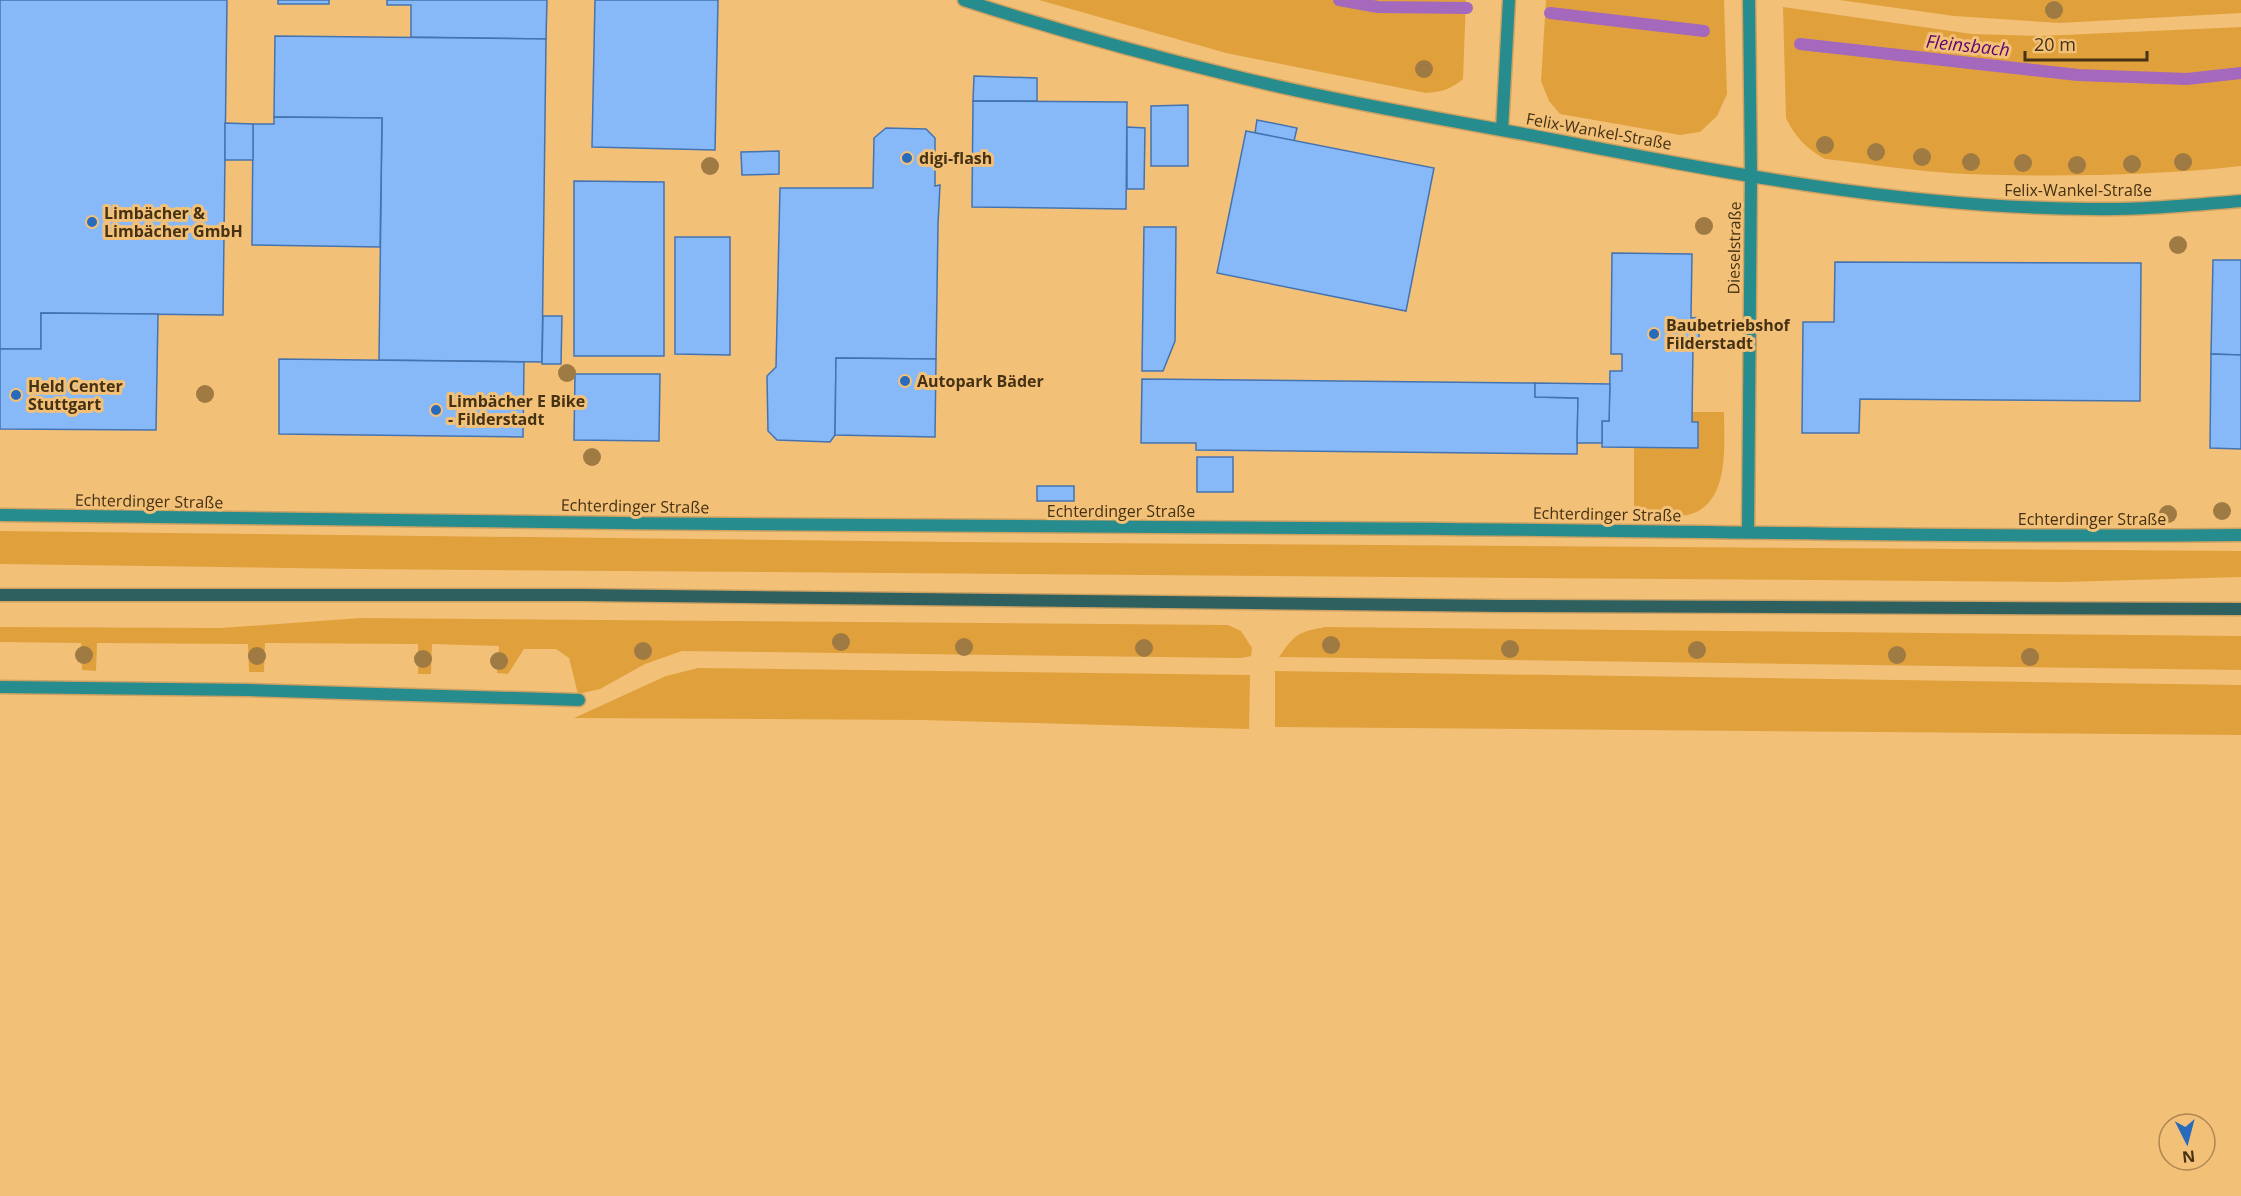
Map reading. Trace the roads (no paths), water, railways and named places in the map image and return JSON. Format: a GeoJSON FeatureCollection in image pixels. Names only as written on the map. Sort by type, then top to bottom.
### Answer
{"type":"FeatureCollection","features":[{"type":"Feature","properties":{"kind":"main road"},"geometry":{"type":"LineString","coordinates":[[0,595],[583,595],[1529,606],[2241,608]]}},
{"type":"Feature","properties":{"kind":"street","name":"Felix-Wankel-Straße"},"geometry":{"type":"LineString","coordinates":[[964,0],[1146,54],[1237,77],[1502,130],[1751,176],[1873,194],[1991,206],[2093,209],[2241,201]]}},
{"type":"Feature","properties":{"kind":"street"},"geometry":{"type":"LineString","coordinates":[[1502,130],[1509,0]]}},
{"type":"Feature","properties":{"kind":"street","name":"Dieselstraße"},"geometry":{"type":"LineString","coordinates":[[1748,532],[1751,176],[1749,0]]}},
{"type":"Feature","properties":{"kind":"street","name":"Echterdinger Straße"},"geometry":{"type":"LineString","coordinates":[[0,515],[933,527],[1330,528],[2084,537],[2241,535]]}},
{"type":"Feature","properties":{"kind":"street"},"geometry":{"type":"LineString","coordinates":[[0,687],[249,690],[579,700]]}},
{"type":"Feature","properties":{"kind":"waterway","name":"Fleinsbach"},"geometry":{"type":"LineString","coordinates":[[1339,0],[1378,7],[1467,8]]}},
{"type":"Feature","properties":{"kind":"waterway","name":"Fleinsbach"},"geometry":{"type":"LineString","coordinates":[[1550,13],[1704,31]]}},
{"type":"Feature","properties":{"kind":"waterway","name":"Fleinsbach"},"geometry":{"type":"LineString","coordinates":[[1800,44],[2078,75],[2187,79],[2241,73]]}},
{"type":"Feature","properties":{"kind":"place","name":"digi-flash"},"geometry":{"type":"Point","coordinates":[907,158]}},
{"type":"Feature","properties":{"kind":"place","name":"Limbächer & Limbächer GmbH"},"geometry":{"type":"Point","coordinates":[92,222]}},
{"type":"Feature","properties":{"kind":"place","name":"Baubetriebshof Filderstadt"},"geometry":{"type":"Point","coordinates":[1654,334]}},
{"type":"Feature","properties":{"kind":"place","name":"Autopark Bäder"},"geometry":{"type":"Point","coordinates":[905,381]}},
{"type":"Feature","properties":{"kind":"place","name":"Held Center Stuttgart"},"geometry":{"type":"Point","coordinates":[16,395]}},
{"type":"Feature","properties":{"kind":"place","name":"Limbächer E Bike - Filderstadt"},"geometry":{"type":"Point","coordinates":[436,410]}}]}
